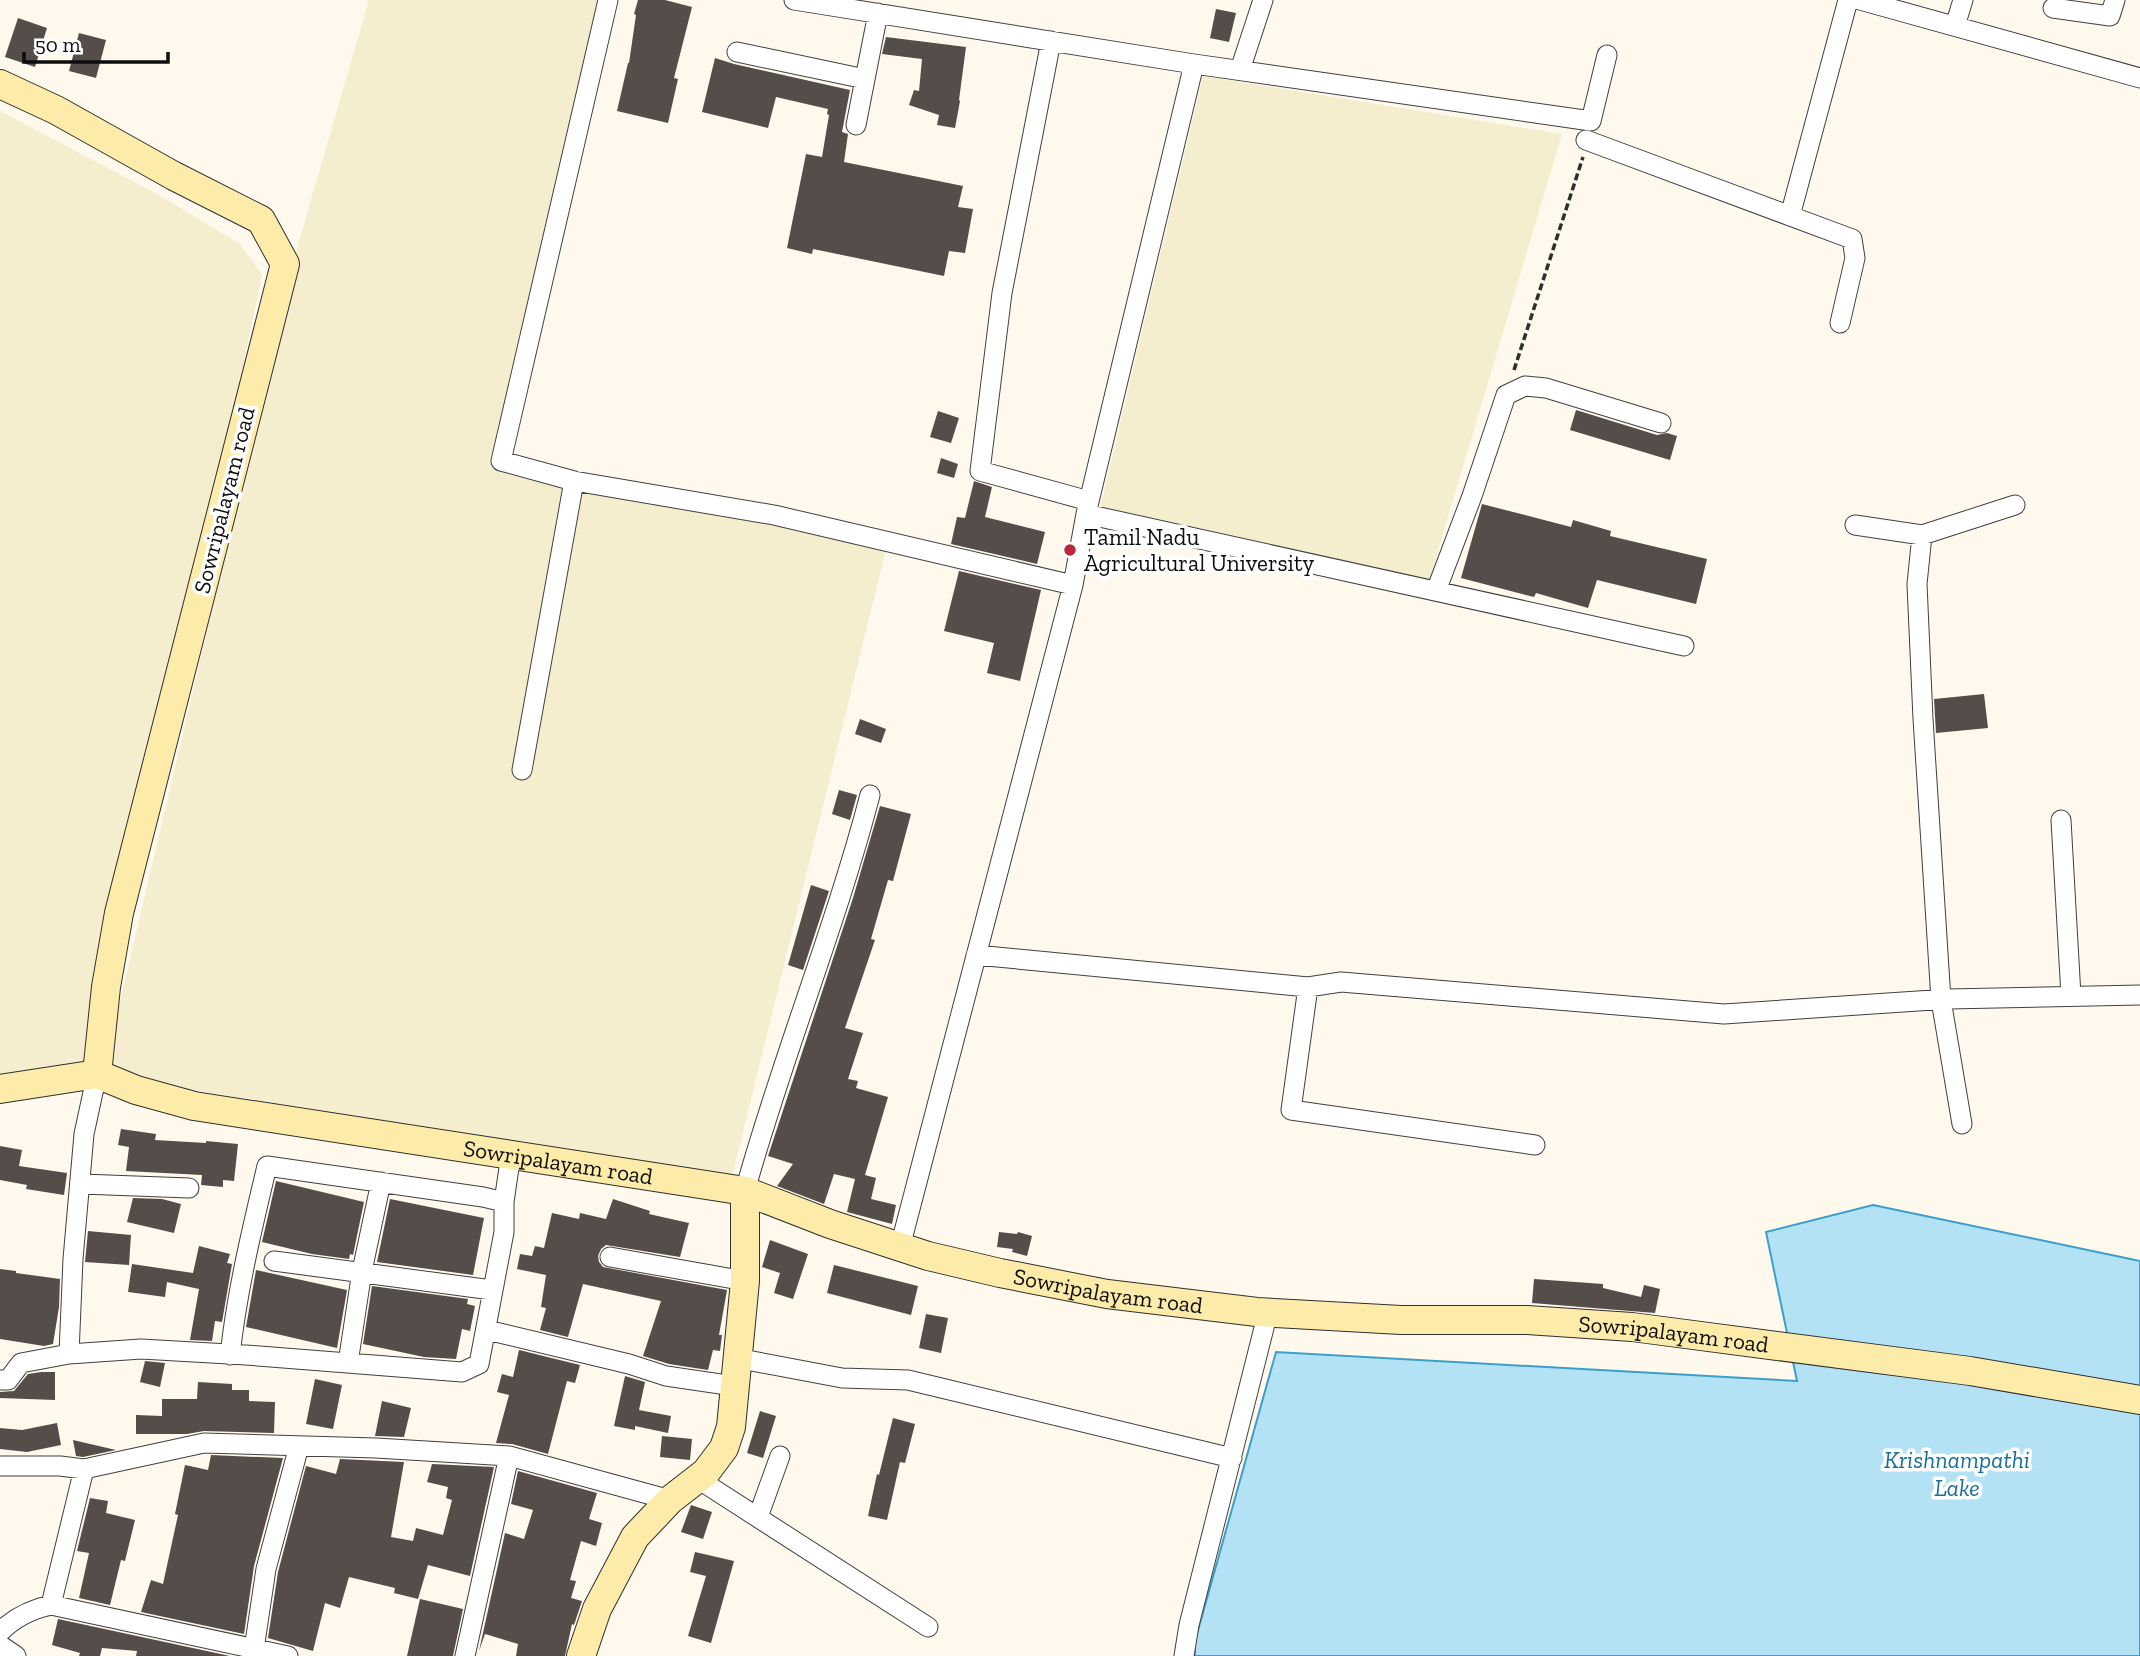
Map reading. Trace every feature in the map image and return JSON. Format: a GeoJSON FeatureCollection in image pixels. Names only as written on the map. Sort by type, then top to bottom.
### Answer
{"type":"FeatureCollection","features":[{"type":"Feature","properties":{"kind":"street"},"geometry":{"type":"LineString","coordinates":[[608,0],[501,461],[574,481],[774,515],[1073,585]]}},
{"type":"Feature","properties":{"kind":"street"},"geometry":{"type":"LineString","coordinates":[[794,0],[855,5],[878,13],[1194,64],[1591,121],[1607,55]]}},
{"type":"Feature","properties":{"kind":"street"},"geometry":{"type":"LineString","coordinates":[[1240,70],[1263,0]]}},
{"type":"Feature","properties":{"kind":"street"},"geometry":{"type":"LineString","coordinates":[[1790,216],[1848,0]]}},
{"type":"Feature","properties":{"kind":"street"},"geometry":{"type":"LineString","coordinates":[[1860,0],[2140,78]]}},
{"type":"Feature","properties":{"kind":"street"},"geometry":{"type":"LineString","coordinates":[[1955,26],[1963,0]]}},
{"type":"Feature","properties":{"kind":"street"},"geometry":{"type":"LineString","coordinates":[[2053,8],[2110,16],[2115,0]]}},
{"type":"Feature","properties":{"kind":"street"},"geometry":{"type":"LineString","coordinates":[[856,125],[878,13]]}},
{"type":"Feature","properties":{"kind":"street"},"geometry":{"type":"LineString","coordinates":[[1051,41],[1002,293],[980,471],[1088,508],[1436,591],[1684,646]]}},
{"type":"Feature","properties":{"kind":"street"},"geometry":{"type":"LineString","coordinates":[[737,52],[865,79]]}},
{"type":"Feature","properties":{"kind":"street"},"geometry":{"type":"LineString","coordinates":[[900,1247],[1073,585],[1088,508],[1194,64]]}},
{"type":"Feature","properties":{"kind":"street","name":"Sowripalayam road"},"geometry":{"type":"LineString","coordinates":[[0,84],[56,110],[174,176],[261,220],[285,264],[118,913],[106,987],[97,1074],[136,1090],[194,1107],[745,1191],[830,1224],[928,1256],[1107,1294],[1268,1312],[1401,1320],[1527,1320],[1632,1327],[1970,1371],[2140,1400]]}},
{"type":"Feature","properties":{"kind":"street"},"geometry":{"type":"LineString","coordinates":[[1586,140],[1852,239],[1855,258],[1840,323]]}},
{"type":"Feature","properties":{"kind":"street"},"geometry":{"type":"LineString","coordinates":[[1436,591],[1506,395],[1525,386],[1546,388],[1661,422]]}},
{"type":"Feature","properties":{"kind":"street"},"geometry":{"type":"LineString","coordinates":[[522,770],[574,481]]}},
{"type":"Feature","properties":{"kind":"street"},"geometry":{"type":"LineString","coordinates":[[1855,525],[1923,535],[2015,505]]}},
{"type":"Feature","properties":{"kind":"street"},"geometry":{"type":"LineString","coordinates":[[1923,535],[1917,584],[1941,1000],[1962,1124]]}},
{"type":"Feature","properties":{"kind":"street"},"geometry":{"type":"LineString","coordinates":[[581,1656],[597,1609],[635,1537],[670,1500],[706,1472],[724,1448],[731,1427],[745,1281],[745,1191],[759,1140],[850,869],[870,795]]}},
{"type":"Feature","properties":{"kind":"street"},"geometry":{"type":"LineString","coordinates":[[2061,820],[2071,996]]}},
{"type":"Feature","properties":{"kind":"street"},"geometry":{"type":"LineString","coordinates":[[976,955],[1308,987],[1341,982],[1724,1014],[1941,1000],[2140,995]]}},
{"type":"Feature","properties":{"kind":"street"},"geometry":{"type":"LineString","coordinates":[[1308,987],[1291,1110],[1535,1145]]}},
{"type":"Feature","properties":{"kind":"street"},"geometry":{"type":"LineString","coordinates":[[0,1089],[97,1074],[84,1134],[69,1354]]}},
{"type":"Feature","properties":{"kind":"street"},"geometry":{"type":"LineString","coordinates":[[0,1380],[8,1380],[20,1363],[69,1354],[141,1349],[462,1372],[479,1364],[487,1330],[504,1231],[504,1202],[511,1154]]}},
{"type":"Feature","properties":{"kind":"street"},"geometry":{"type":"LineString","coordinates":[[230,1355],[244,1265],[267,1166],[504,1202]]}},
{"type":"Feature","properties":{"kind":"street"},"geometry":{"type":"LineString","coordinates":[[348,1363],[362,1271],[381,1182]]}},
{"type":"Feature","properties":{"kind":"street"},"geometry":{"type":"LineString","coordinates":[[81,1184],[189,1188]]}},
{"type":"Feature","properties":{"kind":"street"},"geometry":{"type":"LineString","coordinates":[[610,1257],[745,1281]]}},
{"type":"Feature","properties":{"kind":"street"},"geometry":{"type":"LineString","coordinates":[[274,1261],[492,1290]]}},
{"type":"Feature","properties":{"kind":"street"},"geometry":{"type":"LineString","coordinates":[[1184,1656],[1189,1625],[1268,1312]]}},
{"type":"Feature","properties":{"kind":"street"},"geometry":{"type":"LineString","coordinates":[[487,1330],[629,1364],[666,1376],[735,1372],[908,1380],[1232,1458]]}},
{"type":"Feature","properties":{"kind":"street"},"geometry":{"type":"LineString","coordinates":[[0,1466],[60,1466],[84,1469],[204,1443],[376,1448],[509,1456],[670,1500]]}},
{"type":"Feature","properties":{"kind":"street"},"geometry":{"type":"LineString","coordinates":[[254,1652],[266,1569],[299,1446]]}},
{"type":"Feature","properties":{"kind":"street"},"geometry":{"type":"LineString","coordinates":[[465,1656],[509,1456]]}},
{"type":"Feature","properties":{"kind":"street"},"geometry":{"type":"LineString","coordinates":[[758,1517],[780,1456]]}},
{"type":"Feature","properties":{"kind":"street"},"geometry":{"type":"LineString","coordinates":[[51,1605],[84,1469]]}},
{"type":"Feature","properties":{"kind":"street"},"geometry":{"type":"LineString","coordinates":[[698,1479],[928,1627]]}},
{"type":"Feature","properties":{"kind":"street"},"geometry":{"type":"LineString","coordinates":[[3,1624],[36,1608],[51,1605],[254,1652],[288,1656]]}},
{"type":"Feature","properties":{"kind":"street"},"geometry":{"type":"LineString","coordinates":[[0,1645],[16,1656]]}},
{"type":"Feature","properties":{"kind":"path"},"geometry":{"type":"LineString","coordinates":[[1506,395],[1583,158],[1586,140]]}},
{"type":"Feature","properties":{"kind":"shaded area"},"geometry":{"type":"Polygon","coordinates":[[[369,0],[608,0],[501,461],[888,541],[733,1173],[661,1173],[307,1108],[184,1089],[105,1065],[299,241],[369,0]]]}},
{"type":"Feature","properties":{"kind":"shaded area"},"geometry":{"type":"Polygon","coordinates":[[[1203,76],[1562,134],[1428,584],[1100,508],[1203,76]]]}},
{"type":"Feature","properties":{"kind":"shaded area"},"geometry":{"type":"Polygon","coordinates":[[[0,111],[161,196],[240,244],[262,275],[238,389],[193,574],[97,1074],[0,1089],[0,111]]]}},
{"type":"Feature","properties":{"kind":"water","name":"Krishnampathi Lake"},"geometry":{"type":"Polygon","coordinates":[[[1873,1205],[2140,1261],[2140,1656],[1195,1656],[1195,1641],[1276,1352],[1797,1381],[1766,1232],[1873,1205]]]}},
{"type":"Feature","properties":{"kind":"building"},"geometry":{"type":"Polygon","coordinates":[[[638,0],[665,0],[692,7],[674,78],[678,79],[668,123],[617,111],[629,63],[638,0]]]}},
{"type":"Feature","properties":{"kind":"building"},"geometry":{"type":"Polygon","coordinates":[[[1216,9],[1236,13],[1229,42],[1210,38],[1216,9]]]}},
{"type":"Feature","properties":{"kind":"building"},"geometry":{"type":"Polygon","coordinates":[[[18,18],[47,28],[35,67],[5,57],[18,18]]]}},
{"type":"Feature","properties":{"kind":"building"},"geometry":{"type":"Polygon","coordinates":[[[79,33],[106,40],[96,78],[69,71],[79,33]]]}},
{"type":"Feature","properties":{"kind":"building"},"geometry":{"type":"Polygon","coordinates":[[[886,37],[966,47],[955,128],[937,125],[939,115],[909,105],[914,90],[919,91],[922,59],[882,54],[886,37]]]}},
{"type":"Feature","properties":{"kind":"building"},"geometry":{"type":"Polygon","coordinates":[[[715,58],[850,90],[842,132],[848,134],[844,162],[963,186],[958,207],[973,209],[965,253],[949,251],[944,276],[813,249],[812,254],[787,248],[806,154],[822,157],[828,109],[776,97],[768,128],[702,112],[715,58]]]}},
{"type":"Feature","properties":{"kind":"building"},"geometry":{"type":"Polygon","coordinates":[[[1576,410],[1657,435],[1667,433],[1677,436],[1670,460],[1570,430],[1576,410]]]}},
{"type":"Feature","properties":{"kind":"building"},"geometry":{"type":"Polygon","coordinates":[[[938,411],[959,418],[951,443],[930,437],[938,411]]]}},
{"type":"Feature","properties":{"kind":"building"},"geometry":{"type":"Polygon","coordinates":[[[941,458],[958,464],[954,478],[937,473],[941,458]]]}},
{"type":"Feature","properties":{"kind":"building"},"geometry":{"type":"Polygon","coordinates":[[[974,481],[992,487],[985,517],[1045,532],[1037,564],[951,544],[957,517],[965,518],[974,481]]]}},
{"type":"Feature","properties":{"kind":"building"},"geometry":{"type":"Polygon","coordinates":[[[1482,504],[1571,527],[1573,520],[1611,531],[1610,536],[1707,559],[1696,604],[1597,580],[1588,608],[1536,593],[1534,597],[1461,578],[1482,504]]]}},
{"type":"Feature","properties":{"kind":"building"},"geometry":{"type":"Polygon","coordinates":[[[959,571],[1041,590],[1020,681],[987,673],[994,643],[944,631],[959,571]]]}},
{"type":"Feature","properties":{"kind":"building"},"geometry":{"type":"Polygon","coordinates":[[[1984,694],[1988,728],[1936,733],[1934,699],[1984,694]]]}},
{"type":"Feature","properties":{"kind":"building"},"geometry":{"type":"Polygon","coordinates":[[[860,719],[886,729],[881,743],[855,734],[860,719]]]}},
{"type":"Feature","properties":{"kind":"building"},"geometry":{"type":"Polygon","coordinates":[[[839,790],[857,795],[850,820],[832,814],[839,790]]]}},
{"type":"Feature","properties":{"kind":"building"},"geometry":{"type":"Polygon","coordinates":[[[880,806],[911,814],[893,881],[888,880],[871,939],[875,940],[845,1028],[863,1033],[848,1079],[858,1081],[856,1088],[888,1097],[865,1175],[876,1178],[871,1199],[896,1205],[892,1224],[847,1212],[855,1179],[834,1174],[824,1204],[777,1186],[793,1164],[768,1156],[853,898],[880,806]]]}},
{"type":"Feature","properties":{"kind":"building"},"geometry":{"type":"Polygon","coordinates":[[[811,885],[829,891],[803,970],[788,965],[811,885]]]}},
{"type":"Feature","properties":{"kind":"building"},"geometry":{"type":"Polygon","coordinates":[[[121,1129],[156,1134],[155,1140],[238,1144],[234,1181],[223,1180],[223,1187],[201,1185],[202,1175],[126,1171],[129,1147],[118,1145],[121,1129]]]}},
{"type":"Feature","properties":{"kind":"building"},"geometry":{"type":"Polygon","coordinates":[[[0,1146],[22,1150],[19,1166],[67,1173],[64,1195],[26,1189],[27,1185],[0,1180],[0,1146]]]}},
{"type":"Feature","properties":{"kind":"building"},"geometry":{"type":"Polygon","coordinates":[[[276,1181],[364,1202],[353,1255],[350,1254],[349,1259],[312,1254],[262,1242],[276,1181]]]}},
{"type":"Feature","properties":{"kind":"building"},"geometry":{"type":"Polygon","coordinates":[[[133,1198],[162,1199],[181,1204],[174,1233],[127,1222],[133,1198]]]}},
{"type":"Feature","properties":{"kind":"building"},"geometry":{"type":"Polygon","coordinates":[[[390,1199],[484,1218],[473,1275],[377,1262],[390,1199]]]}},
{"type":"Feature","properties":{"kind":"building"},"geometry":{"type":"Polygon","coordinates":[[[613,1199],[650,1211],[649,1214],[689,1223],[680,1257],[606,1245],[598,1256],[603,1267],[727,1290],[719,1335],[722,1335],[720,1351],[713,1350],[708,1370],[669,1364],[643,1356],[661,1301],[583,1284],[568,1337],[540,1330],[546,1308],[541,1307],[546,1275],[517,1269],[520,1254],[532,1256],[535,1246],[544,1248],[552,1213],[579,1219],[580,1213],[606,1219],[613,1199]]]}},
{"type":"Feature","properties":{"kind":"building"},"geometry":{"type":"Polygon","coordinates":[[[88,1231],[131,1235],[129,1265],[85,1262],[88,1231]]]}},
{"type":"Feature","properties":{"kind":"building"},"geometry":{"type":"Polygon","coordinates":[[[999,1232],[1018,1232],[1032,1236],[1027,1256],[1012,1252],[1013,1249],[997,1247],[999,1232]]]}},
{"type":"Feature","properties":{"kind":"building"},"geometry":{"type":"Polygon","coordinates":[[[770,1240],[808,1254],[793,1299],[774,1293],[780,1273],[762,1267],[770,1240]]]}},
{"type":"Feature","properties":{"kind":"building"},"geometry":{"type":"Polygon","coordinates":[[[199,1246],[230,1254],[227,1263],[232,1264],[222,1322],[215,1321],[212,1341],[190,1340],[199,1289],[167,1282],[165,1297],[128,1292],[132,1264],[193,1273],[199,1246]]]}},
{"type":"Feature","properties":{"kind":"building"},"geometry":{"type":"Polygon","coordinates":[[[834,1265],[918,1286],[911,1315],[827,1293],[834,1265]]]}},
{"type":"Feature","properties":{"kind":"building"},"geometry":{"type":"Polygon","coordinates":[[[0,1269],[60,1279],[53,1344],[44,1346],[0,1339],[0,1269]]]}},
{"type":"Feature","properties":{"kind":"building"},"geometry":{"type":"Polygon","coordinates":[[[256,1270],[347,1290],[337,1348],[246,1327],[256,1270]]]}},
{"type":"Feature","properties":{"kind":"building"},"geometry":{"type":"Polygon","coordinates":[[[1534,1279],[1603,1284],[1603,1288],[1641,1297],[1644,1285],[1660,1289],[1655,1313],[1532,1303],[1534,1279]]]}},
{"type":"Feature","properties":{"kind":"building"},"geometry":{"type":"Polygon","coordinates":[[[372,1286],[468,1299],[467,1304],[475,1306],[470,1331],[462,1329],[456,1359],[424,1357],[363,1344],[372,1286]]]}},
{"type":"Feature","properties":{"kind":"building"},"geometry":{"type":"Polygon","coordinates":[[[926,1314],[948,1318],[941,1353],[919,1348],[926,1314]]]}},
{"type":"Feature","properties":{"kind":"building"},"geometry":{"type":"Polygon","coordinates":[[[519,1350],[580,1365],[575,1383],[567,1381],[548,1454],[512,1444],[496,1443],[509,1395],[497,1392],[502,1374],[513,1377],[519,1350]]]}},
{"type":"Feature","properties":{"kind":"building"},"geometry":{"type":"Polygon","coordinates":[[[145,1361],[165,1363],[160,1387],[140,1382],[145,1361]]]}},
{"type":"Feature","properties":{"kind":"building"},"geometry":{"type":"Polygon","coordinates":[[[55,1372],[55,1400],[0,1398],[0,1392],[14,1391],[28,1374],[55,1372]]]}},
{"type":"Feature","properties":{"kind":"building"},"geometry":{"type":"Polygon","coordinates":[[[625,1376],[645,1382],[639,1410],[671,1416],[668,1433],[635,1426],[635,1430],[614,1426],[625,1376]]]}},
{"type":"Feature","properties":{"kind":"building"},"geometry":{"type":"Polygon","coordinates":[[[315,1379],[342,1385],[333,1429],[306,1424],[315,1379]]]}},
{"type":"Feature","properties":{"kind":"building"},"geometry":{"type":"Polygon","coordinates":[[[198,1382],[232,1384],[232,1390],[249,1390],[249,1401],[275,1402],[274,1433],[204,1431],[187,1434],[136,1434],[136,1415],[162,1416],[162,1399],[197,1399],[198,1382]]]}},
{"type":"Feature","properties":{"kind":"building"},"geometry":{"type":"Polygon","coordinates":[[[382,1401],[411,1408],[404,1437],[375,1436],[382,1401]]]}},
{"type":"Feature","properties":{"kind":"building"},"geometry":{"type":"Polygon","coordinates":[[[760,1411],[776,1416],[763,1458],[747,1453],[760,1411]]]}},
{"type":"Feature","properties":{"kind":"building"},"geometry":{"type":"Polygon","coordinates":[[[893,1418],[915,1424],[905,1463],[900,1462],[887,1520],[868,1516],[893,1418]]]}},
{"type":"Feature","properties":{"kind":"building"},"geometry":{"type":"Polygon","coordinates":[[[57,1423],[61,1445],[27,1452],[0,1449],[0,1428],[22,1430],[57,1423]]]}},
{"type":"Feature","properties":{"kind":"building"},"geometry":{"type":"Polygon","coordinates":[[[662,1436],[692,1439],[690,1460],[660,1457],[662,1436]]]}},
{"type":"Feature","properties":{"kind":"building"},"geometry":{"type":"Polygon","coordinates":[[[73,1440],[116,1450],[76,1456],[73,1440]]]}},
{"type":"Feature","properties":{"kind":"building"},"geometry":{"type":"Polygon","coordinates":[[[211,1455],[283,1458],[254,1566],[244,1634],[141,1612],[151,1580],[163,1584],[178,1515],[175,1514],[185,1465],[208,1470],[211,1455]]]}},
{"type":"Feature","properties":{"kind":"building"},"geometry":{"type":"Polygon","coordinates":[[[340,1459],[404,1462],[391,1537],[413,1541],[416,1528],[443,1535],[452,1500],[446,1498],[448,1487],[427,1482],[432,1464],[494,1467],[470,1576],[428,1565],[418,1599],[394,1593],[395,1588],[349,1577],[340,1608],[325,1603],[313,1651],[268,1638],[278,1572],[306,1466],[336,1474],[340,1459]]]}},
{"type":"Feature","properties":{"kind":"building"},"geometry":{"type":"Polygon","coordinates":[[[518,1471],[597,1493],[589,1519],[602,1523],[596,1546],[581,1541],[570,1580],[576,1581],[571,1598],[582,1601],[574,1625],[572,1624],[565,1656],[516,1656],[518,1644],[485,1634],[479,1651],[505,1533],[524,1539],[533,1510],[511,1504],[518,1471]]]}},
{"type":"Feature","properties":{"kind":"building"},"geometry":{"type":"Polygon","coordinates":[[[90,1498],[108,1501],[106,1513],[135,1520],[125,1561],[121,1560],[110,1605],[79,1598],[89,1553],[77,1551],[90,1498]]]}},
{"type":"Feature","properties":{"kind":"building"},"geometry":{"type":"Polygon","coordinates":[[[691,1505],[712,1512],[703,1539],[681,1532],[691,1505]]]}},
{"type":"Feature","properties":{"kind":"building"},"geometry":{"type":"Polygon","coordinates":[[[695,1552],[734,1561],[711,1643],[688,1636],[706,1576],[690,1572],[695,1552]]]}},
{"type":"Feature","properties":{"kind":"building"},"geometry":{"type":"Polygon","coordinates":[[[420,1599],[463,1609],[453,1656],[407,1656],[420,1599]]]}},
{"type":"Feature","properties":{"kind":"building"},"geometry":{"type":"Polygon","coordinates":[[[58,1619],[230,1656],[136,1656],[137,1651],[102,1648],[100,1656],[79,1656],[80,1653],[52,1645],[58,1619]]]}},
{"type":"Feature","properties":{"kind":"place","name":"Tamil Nadu Agricultural University"},"geometry":{"type":"Point","coordinates":[1070,550]}}]}
